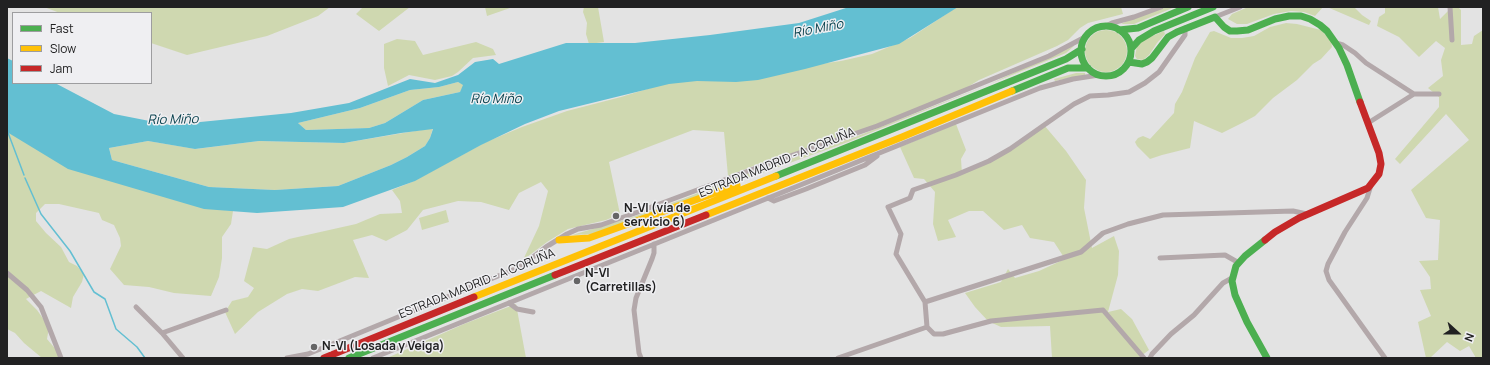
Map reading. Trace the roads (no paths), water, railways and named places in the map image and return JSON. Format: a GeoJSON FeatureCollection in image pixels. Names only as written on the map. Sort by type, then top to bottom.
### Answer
{"type":"FeatureCollection","features":[{"type":"Feature","properties":{"kind":"main road"},"geometry":{"type":"LineString","coordinates":[[1119,30],[1138,28],[1188,7]]}},
{"type":"Feature","properties":{"kind":"main road"},"geometry":{"type":"LineString","coordinates":[[1131,49],[1139,40],[1154,31],[1213,7]]}},
{"type":"Feature","properties":{"kind":"main road"},"geometry":{"type":"LineString","coordinates":[[1129,62],[1142,64],[1147,62],[1152,58],[1168,37],[1185,28],[1215,17],[1230,31],[1238,31],[1248,30],[1274,19],[1289,16],[1301,16],[1320,25],[1327,32],[1336,43],[1347,65],[1379,153],[1379,174],[1368,188],[1299,218],[1276,232],[1245,256],[1234,270],[1232,278],[1235,295],[1247,322],[1267,358]]}},
{"type":"Feature","properties":{"kind":"main road"},"geometry":{"type":"LineString","coordinates":[[1104,26],[1119,30],[1128,38],[1131,49],[1129,62],[1125,68],[1119,72],[1106,76],[1099,75],[1088,68],[1084,62],[1082,49],[1087,36],[1097,28],[1104,26]]}},
{"type":"Feature","properties":{"kind":"main road","name":"ESTRADA MADRID - A CORUÑA"},"geometry":{"type":"LineString","coordinates":[[324,358],[1066,59],[1082,49]]}},
{"type":"Feature","properties":{"kind":"main road","name":"ESTRADA MADRID - A CORUÑA"},"geometry":{"type":"LineString","coordinates":[[349,358],[580,264],[902,137],[1068,68],[1088,68]]}},
{"type":"Feature","properties":{"kind":"main road"},"geometry":{"type":"LineString","coordinates":[[558,240],[589,238],[744,183],[826,156]]}},
{"type":"Feature","properties":{"kind":"street"},"geometry":{"type":"LineString","coordinates":[[1104,26],[1161,7]]}},
{"type":"Feature","properties":{"kind":"street"},"geometry":{"type":"LineString","coordinates":[[1215,17],[1240,7]]}},
{"type":"Feature","properties":{"kind":"street"},"geometry":{"type":"LineString","coordinates":[[1450,7],[1452,40]]}},
{"type":"Feature","properties":{"kind":"street"},"geometry":{"type":"LineString","coordinates":[[1144,358],[1103,310],[990,321],[943,334],[934,334],[927,327],[925,302],[896,254],[901,234],[888,207],[910,198],[913,190],[956,175],[989,161],[1079,101],[1090,96],[1108,96],[1129,92],[1145,83],[1159,72],[1185,35],[1185,28]]}},
{"type":"Feature","properties":{"kind":"street"},"geometry":{"type":"LineString","coordinates":[[286,358],[308,354],[520,267],[546,247],[578,229],[601,225],[767,164],[877,126],[1049,56],[1087,36]]}},
{"type":"Feature","properties":{"kind":"street"},"geometry":{"type":"LineString","coordinates":[[1336,43],[1344,45],[1366,63],[1414,94]]}},
{"type":"Feature","properties":{"kind":"street"},"geometry":{"type":"LineString","coordinates":[[373,358],[1045,87],[1073,79],[1099,75]]}},
{"type":"Feature","properties":{"kind":"street"},"geometry":{"type":"LineString","coordinates":[[1368,123],[1414,94],[1439,94]]}},
{"type":"Feature","properties":{"kind":"street"},"geometry":{"type":"LineString","coordinates":[[1371,184],[1367,198],[1345,232],[1328,264],[1326,271],[1329,280],[1385,358]]}},
{"type":"Feature","properties":{"kind":"street"},"geometry":{"type":"LineString","coordinates":[[925,302],[1081,252],[1103,233],[1128,224],[1163,215],[1293,211],[1308,214]]}},
{"type":"Feature","properties":{"kind":"street"},"geometry":{"type":"LineString","coordinates":[[641,358],[639,353],[634,310],[636,298],[654,253],[654,244]]}},
{"type":"Feature","properties":{"kind":"street"},"geometry":{"type":"LineString","coordinates":[[1160,258],[1225,255],[1239,263]]}},
{"type":"Feature","properties":{"kind":"street"},"geometry":{"type":"LineString","coordinates":[[7,273],[26,290],[41,307],[61,358]]}},
{"type":"Feature","properties":{"kind":"street"},"geometry":{"type":"LineString","coordinates":[[1150,358],[1166,339],[1194,314],[1223,283],[1232,278]]}},
{"type":"Feature","properties":{"kind":"street"},"geometry":{"type":"LineString","coordinates":[[509,303],[517,309],[533,312]]}},
{"type":"Feature","properties":{"kind":"street"},"geometry":{"type":"LineString","coordinates":[[136,307],[162,333],[183,358]]}},
{"type":"Feature","properties":{"kind":"street"},"geometry":{"type":"LineString","coordinates":[[162,333],[226,310]]}},
{"type":"Feature","properties":{"kind":"street"},"geometry":{"type":"LineString","coordinates":[[838,358],[927,327]]}},
{"type":"Feature","properties":{"kind":"water","name":"Río Miño"},"geometry":{"type":"Polygon","coordinates":[[[849,7],[958,7],[899,44],[805,69],[758,80],[736,82],[697,81],[669,84],[559,111],[525,124],[481,145],[415,181],[343,207],[257,213],[204,209],[68,169],[7,132],[7,58],[12,60],[12,84],[57,84],[114,114],[170,125],[291,113],[349,103],[410,79],[435,83],[458,75],[475,62],[493,59],[499,64],[566,43],[635,43],[799,23],[849,7]],[[458,82],[439,87],[410,90],[360,108],[298,123],[306,130],[369,128],[385,123],[423,100],[460,92],[463,85],[458,82]],[[433,129],[344,143],[259,141],[195,149],[148,141],[109,148],[112,160],[209,187],[275,190],[338,186],[407,157],[425,146],[433,129]]]}},
{"type":"Feature","properties":{"kind":"waterway"},"geometry":{"type":"LineString","coordinates":[[7,130],[24,175]]}},
{"type":"Feature","properties":{"kind":"waterway"},"geometry":{"type":"LineString","coordinates":[[25,178],[41,214],[70,251],[94,292],[105,299],[116,329],[137,347],[145,358]]}},
{"type":"Feature","properties":{"kind":"place","name":"N-VI (vía de servicio 6)"},"geometry":{"type":"Point","coordinates":[616,216]}},
{"type":"Feature","properties":{"kind":"place","name":"N-VI (Carretillas)"},"geometry":{"type":"Point","coordinates":[577,281]}},
{"type":"Feature","properties":{"kind":"place","name":"N-VI (Losada y Veiga)"},"geometry":{"type":"Point","coordinates":[314,347]}}]}
